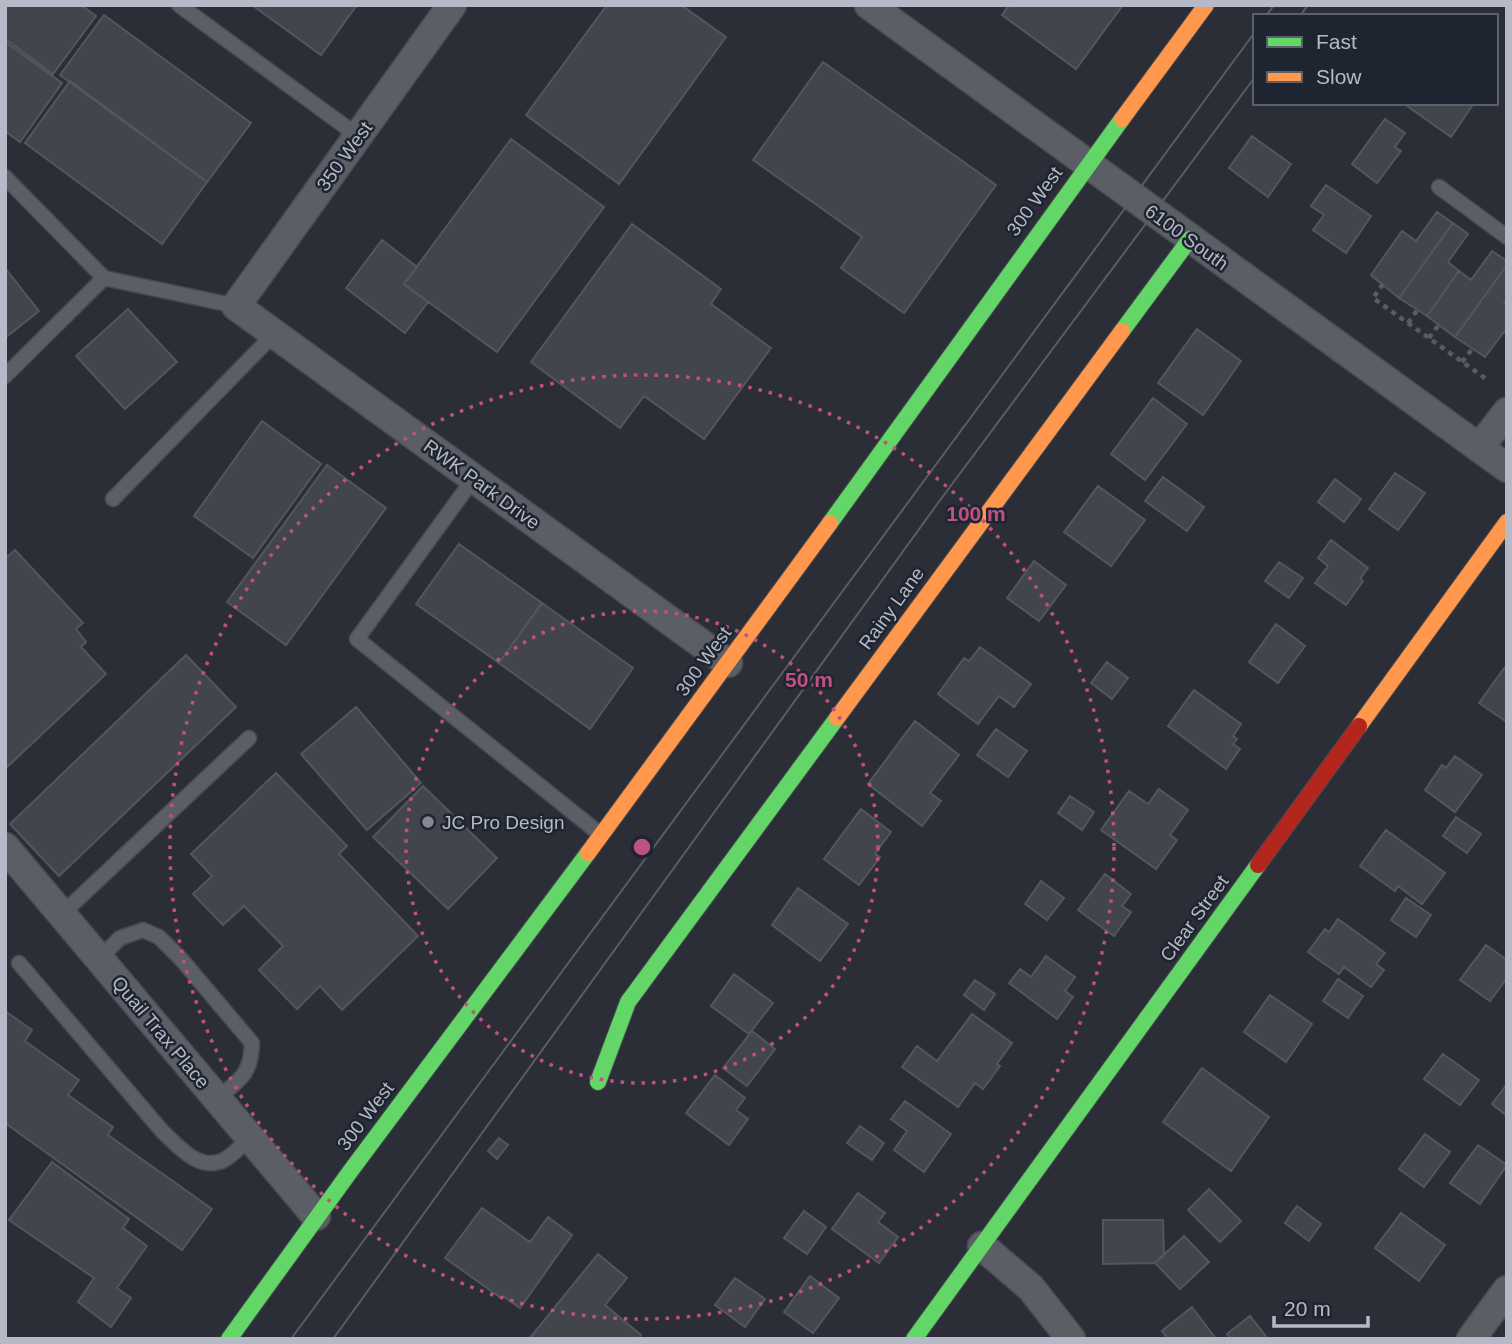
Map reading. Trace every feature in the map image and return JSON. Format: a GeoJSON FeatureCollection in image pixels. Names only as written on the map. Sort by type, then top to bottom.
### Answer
{"type":"FeatureCollection","features":[{"type":"Feature","properties":{"kind":"street","name":"350 West"},"geometry":{"type":"LineString","coordinates":[[236,306],[452,5]]}},
{"type":"Feature","properties":{"kind":"street","name":"6100 South"},"geometry":{"type":"LineString","coordinates":[[869,5],[1507,468]]}},
{"type":"Feature","properties":{"kind":"street","name":"300 West"},"geometry":{"type":"LineString","coordinates":[[229,1339],[316,1216],[728,663],[1087,164],[1206,5]]}},
{"type":"Feature","properties":{"kind":"street","name":"Rainy Lane"},"geometry":{"type":"LineString","coordinates":[[598,1082],[628,1002],[1189,239]]}},
{"type":"Feature","properties":{"kind":"street","name":"RWK Park Drive"},"geometry":{"type":"LineString","coordinates":[[236,306],[728,663]]}},
{"type":"Feature","properties":{"kind":"street"},"geometry":{"type":"LineString","coordinates":[[1479,448],[1507,412]]}},
{"type":"Feature","properties":{"kind":"street","name":"Clear Street"},"geometry":{"type":"LineString","coordinates":[[914,1339],[1507,522]]}},
{"type":"Feature","properties":{"kind":"street","name":"Quail Trax Place"},"geometry":{"type":"LineString","coordinates":[[5,847],[316,1216]]}},
{"type":"Feature","properties":{"kind":"street"},"geometry":{"type":"LineString","coordinates":[[982,1246],[1031,1288],[1071,1339]]}},
{"type":"Feature","properties":{"kind":"street"},"geometry":{"type":"LineString","coordinates":[[1471,1339],[1507,1290]]}},
{"type":"Feature","properties":{"kind":"lane"},"geometry":{"type":"LineString","coordinates":[[179,5],[358,136]]}},
{"type":"Feature","properties":{"kind":"lane"},"geometry":{"type":"LineString","coordinates":[[5,177],[104,278],[236,306]]}},
{"type":"Feature","properties":{"kind":"lane"},"geometry":{"type":"LineString","coordinates":[[1438,187],[1507,237]]}},
{"type":"Feature","properties":{"kind":"lane"},"geometry":{"type":"LineString","coordinates":[[5,376],[104,278]]}},
{"type":"Feature","properties":{"kind":"lane"},"geometry":{"type":"LineString","coordinates":[[113,499],[274,334]]}},
{"type":"Feature","properties":{"kind":"lane"},"geometry":{"type":"LineString","coordinates":[[474,478],[357,639],[601,835]]}},
{"type":"Feature","properties":{"kind":"lane"},"geometry":{"type":"LineString","coordinates":[[62,914],[249,738]]}},
{"type":"Feature","properties":{"kind":"lane"},"geometry":{"type":"LineString","coordinates":[[99,958],[121,938],[142,930],[159,937],[252,1043],[252,1063],[241,1078],[218,1099]]}},
{"type":"Feature","properties":{"kind":"lane"},"geometry":{"type":"LineString","coordinates":[[19,963],[162,1131],[187,1155],[205,1163],[224,1160],[250,1138]]}},
{"type":"Feature","properties":{"kind":"path"},"geometry":{"type":"LineString","coordinates":[[1383,284],[1373,298],[1489,381]]}},
{"type":"Feature","properties":{"kind":"path"},"geometry":{"type":"LineString","coordinates":[[1408,323],[1418,309]]}},
{"type":"Feature","properties":{"kind":"path"},"geometry":{"type":"LineString","coordinates":[[1429,338],[1438,326]]}},
{"type":"Feature","properties":{"kind":"path"},"geometry":{"type":"LineString","coordinates":[[1462,362],[1473,348]]}},
{"type":"Feature","properties":{"kind":"building"},"geometry":{"type":"Polygon","coordinates":[[[5,5],[81,5],[96,16],[53,74],[5,39],[5,5]]]}},
{"type":"Feature","properties":{"kind":"building"},"geometry":{"type":"Polygon","coordinates":[[[252,5],[357,5],[321,55],[252,5]]]}},
{"type":"Feature","properties":{"kind":"building"},"geometry":{"type":"Polygon","coordinates":[[[607,5],[681,5],[726,37],[619,184],[526,115],[607,5]]]}},
{"type":"Feature","properties":{"kind":"building"},"geometry":{"type":"Polygon","coordinates":[[[1009,5],[1123,5],[1076,69],[1002,15],[1009,5]]]}},
{"type":"Feature","properties":{"kind":"building"},"geometry":{"type":"Polygon","coordinates":[[[104,15],[251,123],[207,182],[60,75],[104,15]]]}},
{"type":"Feature","properties":{"kind":"building"},"geometry":{"type":"Polygon","coordinates":[[[5,42],[62,83],[20,142],[5,131],[5,42]]]}},
{"type":"Feature","properties":{"kind":"building"},"geometry":{"type":"Polygon","coordinates":[[[823,62],[996,185],[904,313],[841,268],[862,237],[753,160],[823,62]]]}},
{"type":"Feature","properties":{"kind":"building"},"geometry":{"type":"Polygon","coordinates":[[[70,81],[207,182],[162,244],[25,143],[70,81]]]}},
{"type":"Feature","properties":{"kind":"building"},"geometry":{"type":"Polygon","coordinates":[[[1406,105],[1473,105],[1451,137],[1406,105]]]}},
{"type":"Feature","properties":{"kind":"building"},"geometry":{"type":"Polygon","coordinates":[[[1385,119],[1405,133],[1395,147],[1401,151],[1377,183],[1352,164],[1385,119]]]}},
{"type":"Feature","properties":{"kind":"building"},"geometry":{"type":"Polygon","coordinates":[[[1252,136],[1291,164],[1268,197],[1229,168],[1252,136]]]}},
{"type":"Feature","properties":{"kind":"building"},"geometry":{"type":"Polygon","coordinates":[[[511,139],[604,207],[497,352],[404,284],[511,139]]]}},
{"type":"Feature","properties":{"kind":"building"},"geometry":{"type":"Polygon","coordinates":[[[1326,185],[1371,216],[1346,253],[1313,230],[1324,215],[1311,206],[1326,185]]]}},
{"type":"Feature","properties":{"kind":"building"},"geometry":{"type":"Polygon","coordinates":[[[1437,212],[1453,223],[1399,298],[1371,275],[1402,231],[1416,241],[1437,212]]]}},
{"type":"Feature","properties":{"kind":"building"},"geometry":{"type":"Polygon","coordinates":[[[1453,223],[1468,234],[1448,262],[1459,271],[1427,316],[1399,298],[1453,223]]]}},
{"type":"Feature","properties":{"kind":"building"},"geometry":{"type":"Polygon","coordinates":[[[632,224],[721,289],[711,304],[771,348],[704,439],[644,396],[620,428],[531,362],[632,224]]]}},
{"type":"Feature","properties":{"kind":"building"},"geometry":{"type":"Polygon","coordinates":[[[382,240],[417,267],[404,284],[428,302],[405,333],[346,288],[382,240]]]}},
{"type":"Feature","properties":{"kind":"building"},"geometry":{"type":"Polygon","coordinates":[[[1492,251],[1507,261],[1507,265],[1455,337],[1427,316],[1459,271],[1471,280],[1492,251]]]}},
{"type":"Feature","properties":{"kind":"building"},"geometry":{"type":"Polygon","coordinates":[[[1507,265],[1507,300],[1504,303],[1507,305],[1507,328],[1485,357],[1455,337],[1507,265]]]}},
{"type":"Feature","properties":{"kind":"building"},"geometry":{"type":"Polygon","coordinates":[[[5,268],[39,311],[5,338],[5,268]]]}},
{"type":"Feature","properties":{"kind":"building"},"geometry":{"type":"Polygon","coordinates":[[[128,309],[177,362],[125,409],[76,356],[128,309]]]}},
{"type":"Feature","properties":{"kind":"building"},"geometry":{"type":"Polygon","coordinates":[[[1197,329],[1241,361],[1203,415],[1158,383],[1197,329]]]}},
{"type":"Feature","properties":{"kind":"building"},"geometry":{"type":"Polygon","coordinates":[[[1153,398],[1187,424],[1145,480],[1111,454],[1153,398]]]}},
{"type":"Feature","properties":{"kind":"building"},"geometry":{"type":"Polygon","coordinates":[[[262,421],[321,464],[253,558],[194,516],[262,421]]]}},
{"type":"Feature","properties":{"kind":"building"},"geometry":{"type":"Polygon","coordinates":[[[327,465],[386,508],[286,645],[227,602],[327,465]]]}},
{"type":"Feature","properties":{"kind":"building"},"geometry":{"type":"Polygon","coordinates":[[[1395,473],[1425,493],[1398,530],[1369,509],[1395,473]]]}},
{"type":"Feature","properties":{"kind":"building"},"geometry":{"type":"Polygon","coordinates":[[[1163,477],[1204,507],[1187,531],[1145,501],[1163,477]]]}},
{"type":"Feature","properties":{"kind":"building"},"geometry":{"type":"Polygon","coordinates":[[[1335,479],[1361,499],[1344,522],[1318,502],[1335,479]]]}},
{"type":"Feature","properties":{"kind":"building"},"geometry":{"type":"Polygon","coordinates":[[[1098,486],[1145,520],[1111,566],[1064,532],[1098,486]]]}},
{"type":"Feature","properties":{"kind":"building"},"geometry":{"type":"Polygon","coordinates":[[[1331,540],[1368,568],[1360,579],[1363,581],[1346,605],[1315,583],[1328,566],[1318,558],[1331,540]]]}},
{"type":"Feature","properties":{"kind":"building"},"geometry":{"type":"Polygon","coordinates":[[[459,544],[542,603],[499,663],[416,604],[459,544]]]}},
{"type":"Feature","properties":{"kind":"building"},"geometry":{"type":"Polygon","coordinates":[[[15,550],[83,623],[76,629],[86,642],[81,647],[106,674],[5,769],[5,559],[15,550]]]}},
{"type":"Feature","properties":{"kind":"building"},"geometry":{"type":"Polygon","coordinates":[[[1034,561],[1066,585],[1039,621],[1007,598],[1034,561]]]}},
{"type":"Feature","properties":{"kind":"building"},"geometry":{"type":"Polygon","coordinates":[[[1279,562],[1303,578],[1289,598],[1265,581],[1279,562]]]}},
{"type":"Feature","properties":{"kind":"building"},"geometry":{"type":"Polygon","coordinates":[[[542,603],[633,668],[590,729],[499,663],[542,603]]]}},
{"type":"Feature","properties":{"kind":"building"},"geometry":{"type":"Polygon","coordinates":[[[1276,624],[1305,646],[1278,683],[1249,662],[1276,624]]]}},
{"type":"Feature","properties":{"kind":"building"},"geometry":{"type":"Polygon","coordinates":[[[980,647],[1031,684],[1014,707],[999,696],[978,724],[938,694],[964,658],[969,661],[980,647]]]}},
{"type":"Feature","properties":{"kind":"building"},"geometry":{"type":"Polygon","coordinates":[[[186,655],[236,707],[59,876],[10,824],[186,655]]]}},
{"type":"Feature","properties":{"kind":"building"},"geometry":{"type":"Polygon","coordinates":[[[1107,662],[1128,678],[1112,699],[1091,683],[1107,662]]]}},
{"type":"Feature","properties":{"kind":"building"},"geometry":{"type":"Polygon","coordinates":[[[1505,667],[1507,668],[1507,722],[1479,703],[1505,667]]]}},
{"type":"Feature","properties":{"kind":"building"},"geometry":{"type":"Polygon","coordinates":[[[1194,690],[1241,724],[1233,736],[1237,739],[1233,744],[1240,749],[1226,769],[1168,726],[1194,690]]]}},
{"type":"Feature","properties":{"kind":"building"},"geometry":{"type":"Polygon","coordinates":[[[356,707],[421,783],[367,830],[301,754],[356,707]]]}},
{"type":"Feature","properties":{"kind":"building"},"geometry":{"type":"Polygon","coordinates":[[[915,721],[959,755],[930,793],[941,801],[922,826],[868,784],[915,721]]]}},
{"type":"Feature","properties":{"kind":"building"},"geometry":{"type":"Polygon","coordinates":[[[996,729],[1027,751],[1008,777],[977,755],[996,729]]]}},
{"type":"Feature","properties":{"kind":"building"},"geometry":{"type":"Polygon","coordinates":[[[1455,756],[1482,775],[1455,812],[1425,790],[1442,765],[1446,768],[1455,756]]]}},
{"type":"Feature","properties":{"kind":"building"},"geometry":{"type":"Polygon","coordinates":[[[276,773],[347,846],[339,854],[418,936],[342,1010],[320,986],[297,1009],[259,970],[283,946],[244,906],[223,925],[193,894],[212,876],[191,854],[276,773]]]}},
{"type":"Feature","properties":{"kind":"building"},"geometry":{"type":"Polygon","coordinates":[[[423,786],[497,858],[448,909],[373,837],[423,786]]]}},
{"type":"Feature","properties":{"kind":"building"},"geometry":{"type":"Polygon","coordinates":[[[1159,789],[1188,810],[1170,835],[1177,840],[1156,869],[1101,830],[1129,791],[1148,804],[1159,789]]]}},
{"type":"Feature","properties":{"kind":"building"},"geometry":{"type":"Polygon","coordinates":[[[1070,796],[1094,812],[1082,830],[1058,813],[1070,796]]]}},
{"type":"Feature","properties":{"kind":"building"},"geometry":{"type":"Polygon","coordinates":[[[861,809],[891,832],[875,854],[880,857],[859,885],[824,859],[861,809]]]}},
{"type":"Feature","properties":{"kind":"building"},"geometry":{"type":"Polygon","coordinates":[[[1456,817],[1481,834],[1467,853],[1443,836],[1456,817]]]}},
{"type":"Feature","properties":{"kind":"building"},"geometry":{"type":"Polygon","coordinates":[[[1386,830],[1445,873],[1422,904],[1398,886],[1395,891],[1360,866],[1386,830]]]}},
{"type":"Feature","properties":{"kind":"building"},"geometry":{"type":"Polygon","coordinates":[[[1105,874],[1131,894],[1122,906],[1131,912],[1114,936],[1078,910],[1105,874]]]}},
{"type":"Feature","properties":{"kind":"building"},"geometry":{"type":"Polygon","coordinates":[[[1041,881],[1064,898],[1047,920],[1025,904],[1041,881]]]}},
{"type":"Feature","properties":{"kind":"building"},"geometry":{"type":"Polygon","coordinates":[[[798,888],[848,924],[820,961],[772,925],[798,888]]]}},
{"type":"Feature","properties":{"kind":"building"},"geometry":{"type":"Polygon","coordinates":[[[1406,898],[1431,915],[1416,937],[1391,920],[1406,898]]]}},
{"type":"Feature","properties":{"kind":"building"},"geometry":{"type":"Polygon","coordinates":[[[1338,919],[1385,953],[1376,964],[1384,970],[1371,987],[1344,967],[1339,974],[1308,952],[1325,929],[1329,932],[1338,919]]]}},
{"type":"Feature","properties":{"kind":"building"},"geometry":{"type":"Polygon","coordinates":[[[1486,945],[1507,960],[1507,978],[1490,1001],[1460,980],[1486,945]]]}},
{"type":"Feature","properties":{"kind":"building"},"geometry":{"type":"Polygon","coordinates":[[[1046,956],[1075,977],[1065,991],[1073,997],[1057,1019],[1009,983],[1020,969],[1031,977],[1046,956]]]}},
{"type":"Feature","properties":{"kind":"building"},"geometry":{"type":"Polygon","coordinates":[[[734,974],[773,1003],[749,1034],[711,1006],[734,974]]]}},
{"type":"Feature","properties":{"kind":"building"},"geometry":{"type":"Polygon","coordinates":[[[1338,979],[1363,996],[1348,1018],[1323,1001],[1338,979]]]}},
{"type":"Feature","properties":{"kind":"building"},"geometry":{"type":"Polygon","coordinates":[[[975,980],[995,994],[984,1010],[964,995],[975,980]]]}},
{"type":"Feature","properties":{"kind":"building"},"geometry":{"type":"Polygon","coordinates":[[[1270,995],[1312,1024],[1286,1062],[1244,1032],[1270,995]]]}},
{"type":"Feature","properties":{"kind":"building"},"geometry":{"type":"Polygon","coordinates":[[[5,1011],[32,1030],[25,1041],[79,1080],[68,1095],[113,1127],[108,1135],[212,1209],[182,1250],[5,1123],[5,1011]]]}},
{"type":"Feature","properties":{"kind":"building"},"geometry":{"type":"Polygon","coordinates":[[[972,1014],[1012,1043],[997,1064],[1000,1066],[983,1089],[975,1083],[958,1107],[902,1067],[917,1046],[937,1061],[972,1014]]]}},
{"type":"Feature","properties":{"kind":"building"},"geometry":{"type":"Polygon","coordinates":[[[752,1031],[775,1049],[747,1086],[723,1068],[752,1031]]]}},
{"type":"Feature","properties":{"kind":"building"},"geometry":{"type":"Polygon","coordinates":[[[1443,1054],[1479,1080],[1460,1105],[1424,1079],[1443,1054]]]}},
{"type":"Feature","properties":{"kind":"building"},"geometry":{"type":"Polygon","coordinates":[[[1202,1068],[1269,1117],[1231,1171],[1163,1122],[1202,1068]]]}},
{"type":"Feature","properties":{"kind":"building"},"geometry":{"type":"Polygon","coordinates":[[[715,1075],[745,1098],[736,1110],[748,1119],[729,1145],[686,1113],[715,1075]]]}},
{"type":"Feature","properties":{"kind":"building"},"geometry":{"type":"Polygon","coordinates":[[[1507,1084],[1507,1116],[1492,1104],[1507,1084]]]}},
{"type":"Feature","properties":{"kind":"building"},"geometry":{"type":"Polygon","coordinates":[[[905,1101],[951,1134],[924,1172],[894,1150],[907,1131],[891,1119],[905,1101]]]}},
{"type":"Feature","properties":{"kind":"building"},"geometry":{"type":"Polygon","coordinates":[[[860,1126],[884,1143],[872,1160],[847,1143],[860,1126]]]}},
{"type":"Feature","properties":{"kind":"building"},"geometry":{"type":"Polygon","coordinates":[[[1425,1134],[1450,1152],[1424,1187],[1399,1169],[1425,1134]]]}},
{"type":"Feature","properties":{"kind":"building"},"geometry":{"type":"Polygon","coordinates":[[[499,1138],[508,1145],[497,1159],[488,1151],[499,1138]]]}},
{"type":"Feature","properties":{"kind":"building"},"geometry":{"type":"Polygon","coordinates":[[[1478,1145],[1507,1165],[1480,1204],[1450,1183],[1478,1145]]]}},
{"type":"Feature","properties":{"kind":"building"},"geometry":{"type":"Polygon","coordinates":[[[52,1162],[129,1219],[123,1228],[147,1246],[117,1288],[131,1298],[111,1327],[78,1302],[94,1278],[9,1220],[52,1162]]]}},
{"type":"Feature","properties":{"kind":"building"},"geometry":{"type":"Polygon","coordinates":[[[1209,1189],[1241,1221],[1220,1242],[1188,1210],[1209,1189]]]}},
{"type":"Feature","properties":{"kind":"building"},"geometry":{"type":"Polygon","coordinates":[[[858,1193],[885,1213],[878,1222],[898,1237],[879,1263],[832,1229],[858,1193]]]}},
{"type":"Feature","properties":{"kind":"building"},"geometry":{"type":"Polygon","coordinates":[[[1297,1206],[1321,1224],[1309,1241],[1285,1223],[1297,1206]]]}},
{"type":"Feature","properties":{"kind":"building"},"geometry":{"type":"Polygon","coordinates":[[[482,1208],[530,1242],[548,1217],[572,1235],[520,1308],[503,1296],[501,1298],[445,1258],[482,1208]]]}},
{"type":"Feature","properties":{"kind":"building"},"geometry":{"type":"Polygon","coordinates":[[[804,1211],[826,1227],[807,1254],[784,1238],[804,1211]]]}},
{"type":"Feature","properties":{"kind":"building"},"geometry":{"type":"Polygon","coordinates":[[[1401,1213],[1445,1245],[1419,1281],[1375,1248],[1401,1213]]]}},
{"type":"Feature","properties":{"kind":"building"},"geometry":{"type":"Polygon","coordinates":[[[1103,1220],[1163,1220],[1164,1255],[1155,1263],[1103,1264],[1103,1220]]]}},
{"type":"Feature","properties":{"kind":"building"},"geometry":{"type":"Polygon","coordinates":[[[1184,1236],[1209,1262],[1180,1289],[1155,1263],[1184,1236]]]}},
{"type":"Feature","properties":{"kind":"building"},"geometry":{"type":"Polygon","coordinates":[[[598,1254],[627,1278],[605,1305],[641,1335],[638,1339],[529,1339],[598,1254]]]}},
{"type":"Feature","properties":{"kind":"building"},"geometry":{"type":"Polygon","coordinates":[[[810,1276],[839,1298],[813,1333],[784,1312],[810,1276]]]}},
{"type":"Feature","properties":{"kind":"building"},"geometry":{"type":"Polygon","coordinates":[[[735,1278],[765,1299],[745,1327],[715,1305],[735,1278]]]}},
{"type":"Feature","properties":{"kind":"building"},"geometry":{"type":"Polygon","coordinates":[[[1192,1307],[1216,1339],[1168,1339],[1162,1331],[1192,1307]]]}},
{"type":"Feature","properties":{"kind":"building"},"geometry":{"type":"Polygon","coordinates":[[[1250,1316],[1268,1339],[1231,1339],[1227,1334],[1250,1316]]]}},
{"type":"Feature","properties":{"kind":"tram line"},"geometry":{"type":"LineString","coordinates":[[1267,14],[1274,5]]}},
{"type":"Feature","properties":{"kind":"tram line"},"geometry":{"type":"LineString","coordinates":[[1301,14],[1308,5]]}},
{"type":"Feature","properties":{"kind":"tram line"},"geometry":{"type":"LineString","coordinates":[[291,1339],[1253,35]]}},
{"type":"Feature","properties":{"kind":"tram line"},"geometry":{"type":"LineString","coordinates":[[333,1339],[938,503],[1253,80]]}},
{"type":"Feature","properties":{"kind":"traffic: fast"},"geometry":{"type":"LineString","coordinates":[[830,523],[1122,119]]}},
{"type":"Feature","properties":{"kind":"traffic: fast"},"geometry":{"type":"LineString","coordinates":[[1122,331],[1190,239]]}},
{"type":"Feature","properties":{"kind":"traffic: fast"},"geometry":{"type":"LineString","coordinates":[[598,1082],[628,1002],[837,718]]}},
{"type":"Feature","properties":{"kind":"traffic: fast"},"geometry":{"type":"LineString","coordinates":[[229,1339],[588,853]]}},
{"type":"Feature","properties":{"kind":"traffic: fast"},"geometry":{"type":"LineString","coordinates":[[914,1339],[1258,865]]}},
{"type":"Feature","properties":{"kind":"traffic: slow"},"geometry":{"type":"LineString","coordinates":[[1122,119],[1206,5]]}},
{"type":"Feature","properties":{"kind":"traffic: slow"},"geometry":{"type":"LineString","coordinates":[[837,718],[1122,331]]}},
{"type":"Feature","properties":{"kind":"traffic: slow"},"geometry":{"type":"LineString","coordinates":[[1359,726],[1507,522]]}},
{"type":"Feature","properties":{"kind":"traffic: slow"},"geometry":{"type":"LineString","coordinates":[[588,853],[830,523]]}},
{"type":"Feature","properties":{"kind":"traffic: jam"},"geometry":{"type":"LineString","coordinates":[[1258,865],[1359,726]]}},
{"type":"Feature","properties":{"kind":"place","name":"JC Pro Design"},"geometry":{"type":"Point","coordinates":[428,822]}}]}
